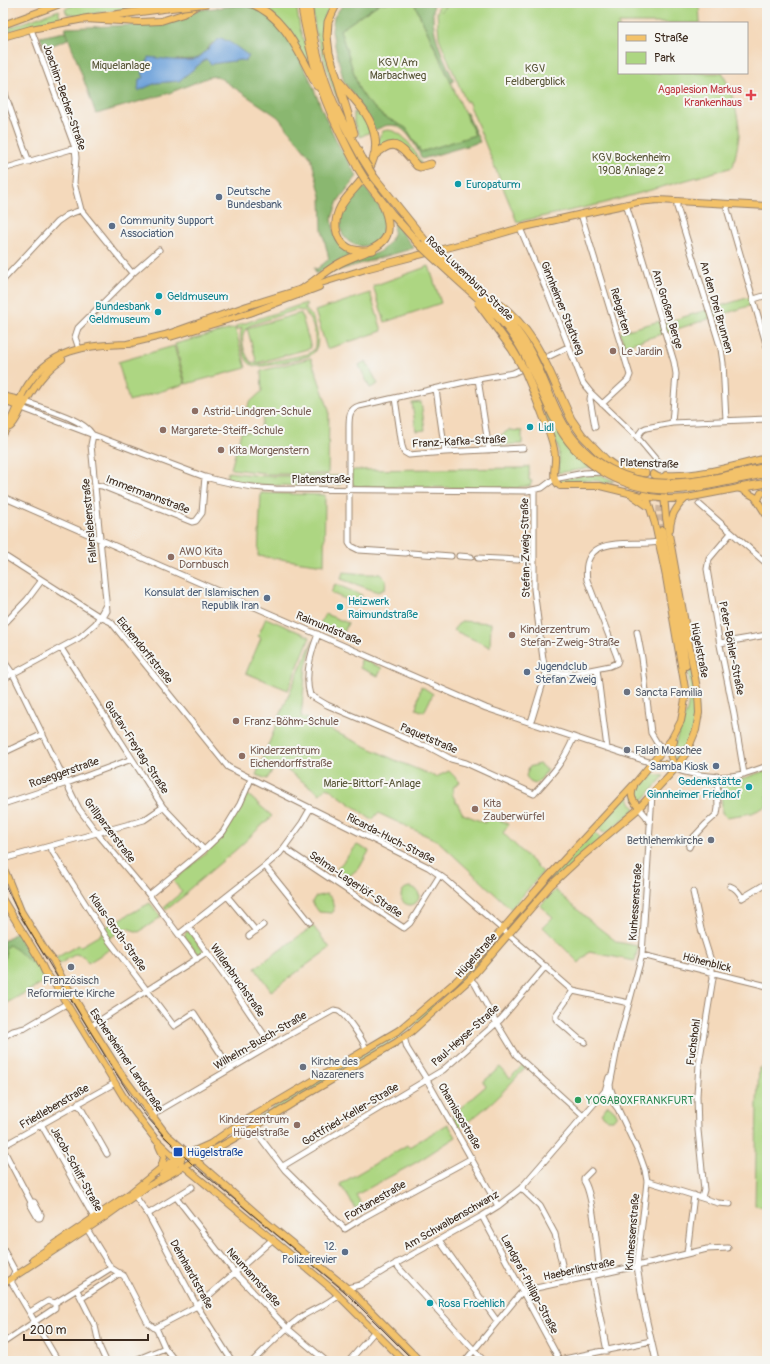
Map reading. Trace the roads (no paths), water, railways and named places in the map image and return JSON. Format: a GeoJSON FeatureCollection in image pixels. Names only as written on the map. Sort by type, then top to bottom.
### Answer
{"type":"FeatureCollection","features":[{"type":"Feature","properties":{"kind":"highway"},"geometry":{"type":"LineString","coordinates":[[84,19],[208,3]]}},
{"type":"Feature","properties":{"kind":"highway"},"geometry":{"type":"LineString","coordinates":[[250,3],[266,10],[282,27],[295,46],[326,101]]}},
{"type":"Feature","properties":{"kind":"highway","name":"Rosa-Luxemburg-Straße"},"geometry":{"type":"LineString","coordinates":[[301,3],[311,52],[326,101],[343,139],[366,181],[382,203],[418,243],[495,314],[518,342],[528,360],[554,418],[563,434],[579,454],[601,471],[618,480],[632,485],[666,490],[693,488],[767,473]]}},
{"type":"Feature","properties":{"kind":"highway"},"geometry":{"type":"LineString","coordinates":[[308,3],[316,47],[335,106],[363,158]]}},
{"type":"Feature","properties":{"kind":"highway"},"geometry":{"type":"LineString","coordinates":[[337,3],[328,22],[327,36],[329,53],[352,130],[363,158]]}},
{"type":"Feature","properties":{"kind":"highway"},"geometry":{"type":"LineString","coordinates":[[338,80],[369,118],[376,139],[374,156],[367,172],[345,198],[339,209],[336,225],[338,237],[346,246],[359,251],[373,250]]}},
{"type":"Feature","properties":{"kind":"highway"},"geometry":{"type":"LineString","coordinates":[[374,156],[383,148],[396,145],[404,150],[417,166],[420,167],[430,164]]}},
{"type":"Feature","properties":{"kind":"highway","name":"Rosa-Luxemburg-Straße"},"geometry":{"type":"LineString","coordinates":[[363,158],[374,178],[426,242],[500,311],[523,339],[544,378],[559,416],[569,433],[583,450],[608,468],[628,478],[657,483],[669,484],[692,482],[767,467]]}},
{"type":"Feature","properties":{"kind":"highway"},"geometry":{"type":"LineString","coordinates":[[304,288],[333,267],[373,250],[381,244],[388,231],[389,219],[382,203]]}},
{"type":"Feature","properties":{"kind":"highway"},"geometry":{"type":"LineString","coordinates":[[470,282],[502,306],[517,320],[529,335],[541,354],[571,419],[582,435],[618,470],[645,473]]}},
{"type":"Feature","properties":{"kind":"highway"},"geometry":{"type":"LineString","coordinates":[[470,291],[512,349],[525,371],[540,408]]}},
{"type":"Feature","properties":{"kind":"highway"},"geometry":{"type":"LineString","coordinates":[[739,488],[767,483]]}},
{"type":"Feature","properties":{"kind":"main road"},"geometry":{"type":"LineString","coordinates":[[3,24],[55,4],[63,3]]}},
{"type":"Feature","properties":{"kind":"main road"},"geometry":{"type":"LineString","coordinates":[[3,36],[84,19],[139,22],[161,21],[183,14],[201,3]]}},
{"type":"Feature","properties":{"kind":"main road"},"geometry":{"type":"LineString","coordinates":[[127,344],[165,335],[354,272],[521,229],[626,204],[648,201],[677,201],[767,206]]}},
{"type":"Feature","properties":{"kind":"main road"},"geometry":{"type":"LineString","coordinates":[[4,434],[13,424],[23,401],[46,372],[62,359],[78,349],[144,343],[168,338],[250,313],[354,272]]}},
{"type":"Feature","properties":{"kind":"main road","name":"Platenstraße"},"geometry":{"type":"LineString","coordinates":[[3,396],[23,401]]}},
{"type":"Feature","properties":{"kind":"main road","name":"Platenstraße"},"geometry":{"type":"LineString","coordinates":[[3,400],[20,408]]}},
{"type":"Feature","properties":{"kind":"main road"},"geometry":{"type":"LineString","coordinates":[[540,408],[554,449],[556,461],[554,479],[556,483],[562,487],[600,486],[613,484],[618,479],[618,470]]}},
{"type":"Feature","properties":{"kind":"main road","name":"Platenstraße"},"geometry":{"type":"LineString","coordinates":[[645,473],[656,476],[669,476],[718,469],[767,458]]}},
{"type":"Feature","properties":{"kind":"main road"},"geometry":{"type":"LineString","coordinates":[[646,497],[645,492],[647,484],[656,476]]}},
{"type":"Feature","properties":{"kind":"main road","name":"Hügelstraße"},"geometry":{"type":"LineString","coordinates":[[7,1280],[87,1229],[95,1220],[161,1168],[194,1160],[253,1128],[404,1037],[470,979],[538,900],[563,874],[639,808],[675,770],[687,752],[694,737],[698,722],[699,704],[669,535],[663,483],[656,476]]}},
{"type":"Feature","properties":{"kind":"main road"},"geometry":{"type":"LineString","coordinates":[[600,486],[646,497],[664,498],[687,498],[739,488],[753,495],[758,500],[767,516]]}},
{"type":"Feature","properties":{"kind":"main road"},"geometry":{"type":"LineString","coordinates":[[624,492],[649,507]]}},
{"type":"Feature","properties":{"kind":"main road"},"geometry":{"type":"LineString","coordinates":[[758,500],[761,493],[767,492]]}},
{"type":"Feature","properties":{"kind":"main road","name":"Hügelstraße"},"geometry":{"type":"LineString","coordinates":[[7,1280],[15,1271],[135,1196],[180,1163],[185,1155],[210,1144],[242,1123],[399,1030],[468,969],[502,928],[664,750],[677,730],[683,714],[686,694],[680,650],[659,542],[646,497]]}},
{"type":"Feature","properties":{"kind":"main road"},"geometry":{"type":"LineString","coordinates":[[669,535],[674,512],[678,505],[687,498]]}},
{"type":"Feature","properties":{"kind":"main road"},"geometry":{"type":"LineString","coordinates":[[662,530],[683,644],[686,694]]}},
{"type":"Feature","properties":{"kind":"main road"},"geometry":{"type":"LineString","coordinates":[[675,770],[670,754],[677,730]]}},
{"type":"Feature","properties":{"kind":"main road"},"geometry":{"type":"LineString","coordinates":[[652,763],[664,764],[675,770]]}},
{"type":"Feature","properties":{"kind":"main road"},"geometry":{"type":"LineString","coordinates":[[635,783],[632,791],[632,797],[639,808]]}},
{"type":"Feature","properties":{"kind":"main road","name":"Eschersheimer Landstraße"},"geometry":{"type":"LineString","coordinates":[[3,866],[21,911],[45,950],[54,960],[61,976],[122,1075],[166,1134],[183,1149],[185,1155],[194,1160],[266,1222],[347,1288],[420,1361]]}},
{"type":"Feature","properties":{"kind":"main road","name":"Eschersheimer Landstraße"},"geometry":{"type":"LineString","coordinates":[[3,900],[38,957],[45,972],[54,983],[114,1083],[156,1140],[180,1163],[338,1294],[404,1361]]}},
{"type":"Feature","properties":{"kind":"main road"},"geometry":{"type":"LineString","coordinates":[[440,994],[441,999],[446,1000]]}},
{"type":"Feature","properties":{"kind":"main road"},"geometry":{"type":"LineString","coordinates":[[432,1001],[436,1004],[437,1008]]}},
{"type":"Feature","properties":{"kind":"main road"},"geometry":{"type":"LineString","coordinates":[[253,1128],[252,1121],[257,1115]]}},
{"type":"Feature","properties":{"kind":"main road"},"geometry":{"type":"LineString","coordinates":[[242,1123],[246,1125],[247,1128],[243,1133]]}},
{"type":"Feature","properties":{"kind":"main road"},"geometry":{"type":"LineString","coordinates":[[156,1140],[164,1157],[161,1168]]}},
{"type":"Feature","properties":{"kind":"main road"},"geometry":{"type":"LineString","coordinates":[[192,1173],[196,1155],[210,1144]]}},
{"type":"Feature","properties":{"kind":"street","name":"Joachim-Becher-Straße"},"geometry":{"type":"LineString","coordinates":[[31,29],[75,148],[76,158],[74,182],[81,210],[132,273]]}},
{"type":"Feature","properties":{"kind":"street"},"geometry":{"type":"LineString","coordinates":[[3,88],[29,162]]}},
{"type":"Feature","properties":{"kind":"street"},"geometry":{"type":"LineString","coordinates":[[3,169],[75,148]]}},
{"type":"Feature","properties":{"kind":"street","name":"An den Drei Brunnen"},"geometry":{"type":"LineString","coordinates":[[677,201],[679,214],[721,349],[726,420]]}},
{"type":"Feature","properties":{"kind":"street","name":"Am Großen Berge"},"geometry":{"type":"LineString","coordinates":[[626,204],[674,362],[676,374],[672,423]]}},
{"type":"Feature","properties":{"kind":"street"},"geometry":{"type":"LineString","coordinates":[[728,204],[727,209],[767,347]]}},
{"type":"Feature","properties":{"kind":"street"},"geometry":{"type":"LineString","coordinates":[[3,280],[57,222],[67,215],[81,210]]}},
{"type":"Feature","properties":{"kind":"street","name":"Rebgärten"},"geometry":{"type":"LineString","coordinates":[[578,215],[630,375],[628,380],[602,404]]}},
{"type":"Feature","properties":{"kind":"street","name":"Ginnheimer Stadtweg"},"geometry":{"type":"LineString","coordinates":[[521,229],[583,383],[591,394],[637,437],[658,462]]}},
{"type":"Feature","properties":{"kind":"street"},"geometry":{"type":"LineString","coordinates":[[78,349],[75,337],[78,328],[132,273],[159,250]]}},
{"type":"Feature","properties":{"kind":"street"},"geometry":{"type":"LineString","coordinates":[[754,299],[767,296]]}},
{"type":"Feature","properties":{"kind":"street"},"geometry":{"type":"LineString","coordinates":[[451,556],[359,550],[351,546],[348,540],[349,420],[351,411],[356,407],[478,379],[513,373],[568,347]]}},
{"type":"Feature","properties":{"kind":"street"},"geometry":{"type":"LineString","coordinates":[[478,379],[488,450]]}},
{"type":"Feature","properties":{"kind":"street"},"geometry":{"type":"LineString","coordinates":[[436,389],[445,452]]}},
{"type":"Feature","properties":{"kind":"street","name":"Ginnheimer Stadtweg"},"geometry":{"type":"LineString","coordinates":[[591,394],[590,400],[595,427]]}},
{"type":"Feature","properties":{"kind":"street","name":"Franz-Kafka-Straße"},"geometry":{"type":"LineString","coordinates":[[395,398],[404,452],[409,455],[523,448]]}},
{"type":"Feature","properties":{"kind":"street","name":"Platenstraße"},"geometry":{"type":"LineString","coordinates":[[23,401],[79,423],[90,431],[92,435]]}},
{"type":"Feature","properties":{"kind":"street","name":"Platenstraße"},"geometry":{"type":"LineString","coordinates":[[20,408],[206,477],[232,485],[263,488],[528,491],[544,487],[554,479],[584,473],[618,470]]}},
{"type":"Feature","properties":{"kind":"street"},"geometry":{"type":"LineString","coordinates":[[637,437],[646,428],[672,423],[767,419]]}},
{"type":"Feature","properties":{"kind":"street","name":"Fallerslebenstraße"},"geometry":{"type":"LineString","coordinates":[[92,435],[91,441],[107,610],[111,622]]}},
{"type":"Feature","properties":{"kind":"street","name":"Immermannstraße"},"geometry":{"type":"LineString","coordinates":[[95,485],[102,486],[192,522],[196,521],[202,513],[206,477]]}},
{"type":"Feature","properties":{"kind":"street","name":"Stefan-Zweig-Straße"},"geometry":{"type":"LineString","coordinates":[[531,722],[546,673],[534,589],[534,490]]}},
{"type":"Feature","properties":{"kind":"street","name":"Raimundstraße"},"geometry":{"type":"LineString","coordinates":[[3,497],[486,708],[652,763]]}},
{"type":"Feature","properties":{"kind":"street"},"geometry":{"type":"LineString","coordinates":[[699,504],[730,533],[767,564]]}},
{"type":"Feature","properties":{"kind":"street","name":"Peter-Böhler-Straße"},"geometry":{"type":"LineString","coordinates":[[730,533],[709,559],[708,575],[735,716],[744,774]]}},
{"type":"Feature","properties":{"kind":"street"},"geometry":{"type":"LineString","coordinates":[[546,673],[568,674],[615,665],[618,662],[588,584],[586,569],[587,562],[593,552],[601,546],[659,542]]}},
{"type":"Feature","properties":{"kind":"street","name":"Eichendorffstraße"},"geometry":{"type":"LineString","coordinates":[[3,556],[100,617],[111,622],[228,767],[251,779]]}},
{"type":"Feature","properties":{"kind":"street"},"geometry":{"type":"LineString","coordinates":[[459,556],[471,557]]}},
{"type":"Feature","properties":{"kind":"street"},"geometry":{"type":"LineString","coordinates":[[478,558],[518,560]]}},
{"type":"Feature","properties":{"kind":"street"},"geometry":{"type":"LineString","coordinates":[[526,560],[533,561]]}},
{"type":"Feature","properties":{"kind":"street"},"geometry":{"type":"LineString","coordinates":[[3,625],[27,600],[42,580]]}},
{"type":"Feature","properties":{"kind":"street"},"geometry":{"type":"LineString","coordinates":[[3,679],[79,638],[96,623],[107,604]]}},
{"type":"Feature","properties":{"kind":"street"},"geometry":{"type":"LineString","coordinates":[[100,617],[104,616],[107,610]]}},
{"type":"Feature","properties":{"kind":"street"},"geometry":{"type":"LineString","coordinates":[[637,632],[642,658],[651,733],[657,743],[664,750]]}},
{"type":"Feature","properties":{"kind":"street","name":"Paquetstraße"},"geometry":{"type":"LineString","coordinates":[[318,634],[308,671],[307,687],[310,695],[327,705],[421,745],[427,746],[455,760],[462,761],[504,779],[534,794],[558,767],[567,754],[574,737]]}},
{"type":"Feature","properties":{"kind":"street"},"geometry":{"type":"LineString","coordinates":[[720,643],[767,635]]}},
{"type":"Feature","properties":{"kind":"street","name":"Gustav-Freytag-Straße"},"geometry":{"type":"LineString","coordinates":[[61,648],[163,807],[204,850]]}},
{"type":"Feature","properties":{"kind":"street","name":"Grillparzerstraße"},"geometry":{"type":"LineString","coordinates":[[3,660],[13,674],[79,809],[179,934],[197,959]]}},
{"type":"Feature","properties":{"kind":"street"},"geometry":{"type":"LineString","coordinates":[[598,669],[607,748]]}},
{"type":"Feature","properties":{"kind":"street"},"geometry":{"type":"LineString","coordinates":[[3,753],[43,734]]}},
{"type":"Feature","properties":{"kind":"street","name":"Roseggerstraße"},"geometry":{"type":"LineString","coordinates":[[3,804],[67,783],[132,759]]}},
{"type":"Feature","properties":{"kind":"street"},"geometry":{"type":"LineString","coordinates":[[675,770],[717,776],[744,774],[767,766]]}},
{"type":"Feature","properties":{"kind":"street"},"geometry":{"type":"LineString","coordinates":[[689,847],[693,838],[717,814],[717,776]]}},
{"type":"Feature","properties":{"kind":"street"},"geometry":{"type":"LineString","coordinates":[[148,895],[204,850],[223,832],[240,804],[251,779]]}},
{"type":"Feature","properties":{"kind":"street","name":"Ricarda-Huch-Straße"},"geometry":{"type":"LineString","coordinates":[[251,779],[440,875],[573,991]]}},
{"type":"Feature","properties":{"kind":"street","name":"Kurhessenstraße"},"geometry":{"type":"LineString","coordinates":[[652,794],[650,846],[642,955],[618,1044],[608,1092],[618,1109],[640,1156],[647,1181],[637,1266],[656,1361]]}},
{"type":"Feature","properties":{"kind":"street"},"geometry":{"type":"LineString","coordinates":[[3,859],[144,820],[163,807]]}},
{"type":"Feature","properties":{"kind":"street","name":"Kurhessenstraße"},"geometry":{"type":"LineString","coordinates":[[639,808],[646,816],[650,827]]}},
{"type":"Feature","properties":{"kind":"street"},"geometry":{"type":"LineString","coordinates":[[179,934],[265,866],[284,848],[310,809]]}},
{"type":"Feature","properties":{"kind":"street","name":"Klaus-Groth-Straße"},"geometry":{"type":"LineString","coordinates":[[50,846],[107,938],[174,1026],[194,1013],[228,1065],[232,1068]]}},
{"type":"Feature","properties":{"kind":"street","name":"Selma-Lagerlöf-Straße"},"geometry":{"type":"LineString","coordinates":[[284,848],[404,928],[410,923],[440,875]]}},
{"type":"Feature","properties":{"kind":"street"},"geometry":{"type":"LineString","coordinates":[[265,866],[310,922]]}},
{"type":"Feature","properties":{"kind":"street"},"geometry":{"type":"LineString","coordinates":[[730,886],[739,892],[742,898],[767,883]]}},
{"type":"Feature","properties":{"kind":"street","name":"Fuchshohl"},"geometry":{"type":"LineString","coordinates":[[693,892],[701,929],[711,961],[712,974],[699,1064],[698,1130],[704,1190],[702,1197]]}},
{"type":"Feature","properties":{"kind":"street"},"geometry":{"type":"LineString","coordinates":[[227,896],[256,931]]}},
{"type":"Feature","properties":{"kind":"street"},"geometry":{"type":"LineString","coordinates":[[249,936],[263,925]]}},
{"type":"Feature","properties":{"kind":"street","name":"Wildenbruchstraße"},"geometry":{"type":"LineString","coordinates":[[188,926],[230,984],[271,1045]]}},
{"type":"Feature","properties":{"kind":"street"},"geometry":{"type":"LineString","coordinates":[[91,1026],[206,952]]}},
{"type":"Feature","properties":{"kind":"street","name":"Höhenblick"},"geometry":{"type":"LineString","coordinates":[[642,955],[712,974],[767,986]]}},
{"type":"Feature","properties":{"kind":"street","name":"Paul-Heyse-Straße"},"geometry":{"type":"LineString","coordinates":[[427,1080],[443,1070],[501,1019],[546,966]]}},
{"type":"Feature","properties":{"kind":"street"},"geometry":{"type":"LineString","coordinates":[[470,979],[476,984],[496,1022],[516,1055],[583,1116]]}},
{"type":"Feature","properties":{"kind":"street"},"geometry":{"type":"LineString","coordinates":[[585,1042],[579,1039],[556,1019],[556,1015],[573,991],[629,1003]]}},
{"type":"Feature","properties":{"kind":"street"},"geometry":{"type":"LineString","coordinates":[[3,1037],[14,1031],[25,1028],[66,1004]]}},
{"type":"Feature","properties":{"kind":"street","name":"Wilhelm-Busch-Straße"},"geometry":{"type":"LineString","coordinates":[[153,1118],[155,1113],[334,1010],[341,1012],[362,1041],[366,1050]]}},
{"type":"Feature","properties":{"kind":"street","name":"Chamissostraße"},"geometry":{"type":"LineString","coordinates":[[404,1037],[407,1048],[472,1158],[498,1206]]}},
{"type":"Feature","properties":{"kind":"street","name":"Gottfried-Keller-Straße"},"geometry":{"type":"LineString","coordinates":[[283,1166],[427,1080]]}},
{"type":"Feature","properties":{"kind":"street","name":"Friedlebenstraße"},"geometry":{"type":"LineString","coordinates":[[3,1146],[114,1083]]}},
{"type":"Feature","properties":{"kind":"street","name":"Am Schwalbenschwanz"},"geometry":{"type":"LineString","coordinates":[[347,1288],[360,1284],[498,1206],[521,1188],[590,1108],[608,1092]]}},
{"type":"Feature","properties":{"kind":"street"},"geometry":{"type":"LineString","coordinates":[[78,1103],[107,1154]]}},
{"type":"Feature","properties":{"kind":"street","name":"Jacob-Schiff-Straße"},"geometry":{"type":"LineString","coordinates":[[41,1124],[95,1220]]}},
{"type":"Feature","properties":{"kind":"street","name":"Fontanestraße"},"geometry":{"type":"LineString","coordinates":[[253,1128],[283,1166],[345,1229],[369,1214],[472,1158]]}},
{"type":"Feature","properties":{"kind":"street"},"geometry":{"type":"LineString","coordinates":[[3,1149],[31,1202]]}},
{"type":"Feature","properties":{"kind":"street"},"geometry":{"type":"LineString","coordinates":[[591,1171],[584,1178],[584,1181],[588,1190],[592,1212],[600,1274]]}},
{"type":"Feature","properties":{"kind":"street"},"geometry":{"type":"LineString","coordinates":[[647,1181],[718,1202],[730,1204]]}},
{"type":"Feature","properties":{"kind":"street"},"geometry":{"type":"LineString","coordinates":[[148,1214],[192,1187]]}},
{"type":"Feature","properties":{"kind":"street"},"geometry":{"type":"LineString","coordinates":[[521,1188],[540,1206],[555,1234],[566,1282]]}},
{"type":"Feature","properties":{"kind":"street"},"geometry":{"type":"LineString","coordinates":[[688,1253],[694,1195]]}},
{"type":"Feature","properties":{"kind":"street","name":"Dehnhardtstraße"},"geometry":{"type":"LineString","coordinates":[[135,1196],[148,1214],[197,1306],[232,1361]]}},
{"type":"Feature","properties":{"kind":"street","name":"Neumannstraße"},"geometry":{"type":"LineString","coordinates":[[176,1197],[235,1274],[287,1328],[326,1361]]}},
{"type":"Feature","properties":{"kind":"street","name":"Landgraf-Philipp-Straße"},"geometry":{"type":"LineString","coordinates":[[482,1216],[560,1361]]}},
{"type":"Feature","properties":{"kind":"street"},"geometry":{"type":"LineString","coordinates":[[87,1229],[111,1268],[124,1276],[148,1323],[157,1330],[165,1348],[175,1361]]}},
{"type":"Feature","properties":{"kind":"street"},"geometry":{"type":"LineString","coordinates":[[155,1328],[197,1306],[273,1239]]}},
{"type":"Feature","properties":{"kind":"street"},"geometry":{"type":"LineString","coordinates":[[439,1240],[497,1321]]}},
{"type":"Feature","properties":{"kind":"street","name":"Haeberlinstraße"},"geometry":{"type":"LineString","coordinates":[[523,1292],[688,1253],[707,1249],[728,1248]]}},
{"type":"Feature","properties":{"kind":"street"},"geometry":{"type":"LineString","coordinates":[[3,1249],[15,1271]]}},
{"type":"Feature","properties":{"kind":"street"},"geometry":{"type":"LineString","coordinates":[[396,1263],[484,1361]]}},
{"type":"Feature","properties":{"kind":"street"},"geometry":{"type":"LineString","coordinates":[[3,1343],[55,1308],[55,1304],[111,1268]]}},
{"type":"Feature","properties":{"kind":"street"},"geometry":{"type":"LineString","coordinates":[[82,1298],[120,1273]]}},
{"type":"Feature","properties":{"kind":"street"},"geometry":{"type":"LineString","coordinates":[[592,1276],[607,1350]]}},
{"type":"Feature","properties":{"kind":"street"},"geometry":{"type":"LineString","coordinates":[[7,1280],[30,1312],[58,1361]]}},
{"type":"Feature","properties":{"kind":"street"},"geometry":{"type":"LineString","coordinates":[[357,1298],[356,1291],[360,1284]]}},
{"type":"Feature","properties":{"kind":"street"},"geometry":{"type":"LineString","coordinates":[[76,1290],[82,1298],[96,1326],[100,1348],[106,1361]]}},
{"type":"Feature","properties":{"kind":"street"},"geometry":{"type":"LineString","coordinates":[[465,1361],[497,1321],[523,1292]]}},
{"type":"Feature","properties":{"kind":"street"},"geometry":{"type":"LineString","coordinates":[[253,1361],[287,1328],[302,1317],[329,1302],[338,1294]]}},
{"type":"Feature","properties":{"kind":"street"},"geometry":{"type":"LineString","coordinates":[[30,1312],[48,1301],[55,1304]]}},
{"type":"Feature","properties":{"kind":"street"},"geometry":{"type":"LineString","coordinates":[[349,1361],[375,1331]]}},
{"type":"Feature","properties":{"kind":"street"},"geometry":{"type":"LineString","coordinates":[[560,1361],[651,1341]]}},
{"type":"Feature","properties":{"kind":"street"},"geometry":{"type":"LineString","coordinates":[[133,1361],[165,1348]]}},
{"type":"Feature","properties":{"kind":"water"},"geometry":{"type":"Polygon","coordinates":[[[221,38],[231,43],[249,56],[246,61],[241,60],[211,64],[206,59],[179,81],[156,83],[138,91],[139,79],[144,78],[142,72],[146,67],[148,57],[181,61],[193,60],[201,56],[221,38]]]}},
{"type":"Feature","properties":{"kind":"tunnel"},"geometry":{"type":"LineString","coordinates":[[662,530],[659,508],[664,495]]}},
{"type":"Feature","properties":{"kind":"tram line"},"geometry":{"type":"LineString","coordinates":[[3,881],[17,910],[110,1064],[130,1095],[146,1116],[192,1164],[344,1291],[414,1361]]}},
{"type":"Feature","properties":{"kind":"place","name":"Agaplesion Markus Krankenhaus"},"geometry":{"type":"Point","coordinates":[751,95]}},
{"type":"Feature","properties":{"kind":"place","name":"Europaturm"},"geometry":{"type":"Point","coordinates":[458,184]}},
{"type":"Feature","properties":{"kind":"place","name":"Deutsche Bundesbank"},"geometry":{"type":"Point","coordinates":[219,197]}},
{"type":"Feature","properties":{"kind":"place","name":"Community Support Association"},"geometry":{"type":"Point","coordinates":[112,226]}},
{"type":"Feature","properties":{"kind":"place","name":"Geldmuseum"},"geometry":{"type":"Point","coordinates":[159,296]}},
{"type":"Feature","properties":{"kind":"place","name":"Bundesbank Geldmuseum"},"geometry":{"type":"Point","coordinates":[158,312]}},
{"type":"Feature","properties":{"kind":"place","name":"Le Jardin"},"geometry":{"type":"Point","coordinates":[613,351]}},
{"type":"Feature","properties":{"kind":"place","name":"Astrid-Lindgren-Schule"},"geometry":{"type":"Point","coordinates":[195,411]}},
{"type":"Feature","properties":{"kind":"place","name":"Lidl"},"geometry":{"type":"Point","coordinates":[530,427]}},
{"type":"Feature","properties":{"kind":"place","name":"Margarete-Steiff-Schule"},"geometry":{"type":"Point","coordinates":[163,430]}},
{"type":"Feature","properties":{"kind":"place","name":"Kita Morgenstern"},"geometry":{"type":"Point","coordinates":[221,450]}},
{"type":"Feature","properties":{"kind":"place","name":"AWO Kita Dornbusch"},"geometry":{"type":"Point","coordinates":[171,557]}},
{"type":"Feature","properties":{"kind":"place","name":"Konsulat der Islamischen Republik Iran"},"geometry":{"type":"Point","coordinates":[267,598]}},
{"type":"Feature","properties":{"kind":"place","name":"Heizwerk Raimundstraße"},"geometry":{"type":"Point","coordinates":[340,607]}},
{"type":"Feature","properties":{"kind":"place","name":"Kinderzentrum Stefan-Zweig-Straße"},"geometry":{"type":"Point","coordinates":[512,635]}},
{"type":"Feature","properties":{"kind":"place","name":"Jugendclub Stefan Zweig"},"geometry":{"type":"Point","coordinates":[527,672]}},
{"type":"Feature","properties":{"kind":"place","name":"Sancta Familia"},"geometry":{"type":"Point","coordinates":[627,692]}},
{"type":"Feature","properties":{"kind":"place","name":"Franz-Böhm-Schule"},"geometry":{"type":"Point","coordinates":[236,721]}},
{"type":"Feature","properties":{"kind":"place","name":"Falah Moschee"},"geometry":{"type":"Point","coordinates":[627,750]}},
{"type":"Feature","properties":{"kind":"place","name":"Kinderzentrum Eichendorffstraße"},"geometry":{"type":"Point","coordinates":[242,756]}},
{"type":"Feature","properties":{"kind":"place","name":"Samba Kiosk"},"geometry":{"type":"Point","coordinates":[716,766]}},
{"type":"Feature","properties":{"kind":"place","name":"Gedenkstätte Ginnheimer Friedhof"},"geometry":{"type":"Point","coordinates":[749,787]}},
{"type":"Feature","properties":{"kind":"place","name":"Kita Zauberwürfel"},"geometry":{"type":"Point","coordinates":[475,809]}},
{"type":"Feature","properties":{"kind":"place","name":"Bethlehemkirche"},"geometry":{"type":"Point","coordinates":[711,840]}},
{"type":"Feature","properties":{"kind":"place","name":"Französisch Reformierte Kirche"},"geometry":{"type":"Point","coordinates":[71,967]}},
{"type":"Feature","properties":{"kind":"place","name":"Kirche des Nazareners"},"geometry":{"type":"Point","coordinates":[303,1067]}},
{"type":"Feature","properties":{"kind":"place","name":"YOGABOXFRANKFURT"},"geometry":{"type":"Point","coordinates":[578,1100]}},
{"type":"Feature","properties":{"kind":"place","name":"Kinderzentrum Hügelstraße"},"geometry":{"type":"Point","coordinates":[297,1125]}},
{"type":"Feature","properties":{"kind":"place","name":"Hügelstraße"},"geometry":{"type":"Point","coordinates":[178,1152]}},
{"type":"Feature","properties":{"kind":"place","name":"12. Polizeirevier"},"geometry":{"type":"Point","coordinates":[345,1252]}},
{"type":"Feature","properties":{"kind":"place","name":"Rosa Froehlich"},"geometry":{"type":"Point","coordinates":[430,1303]}},
{"type":"Feature","properties":{"kind":"park label","name":"Miquelanlage"},"geometry":{"type":"Point","coordinates":[121,65]}},
{"type":"Feature","properties":{"kind":"park label","name":"KGV Am Marbachweg"},"geometry":{"type":"Point","coordinates":[398,68]}},
{"type":"Feature","properties":{"kind":"park label","name":"KGV Feldbergblick"},"geometry":{"type":"Point","coordinates":[535,74]}},
{"type":"Feature","properties":{"kind":"park label","name":"KGV Bockenheim 1908 Anlage 2"},"geometry":{"type":"Point","coordinates":[631,163]}},
{"type":"Feature","properties":{"kind":"park label","name":"Marie-Bittorf-Anlage"},"geometry":{"type":"Point","coordinates":[372,783]}}]}
